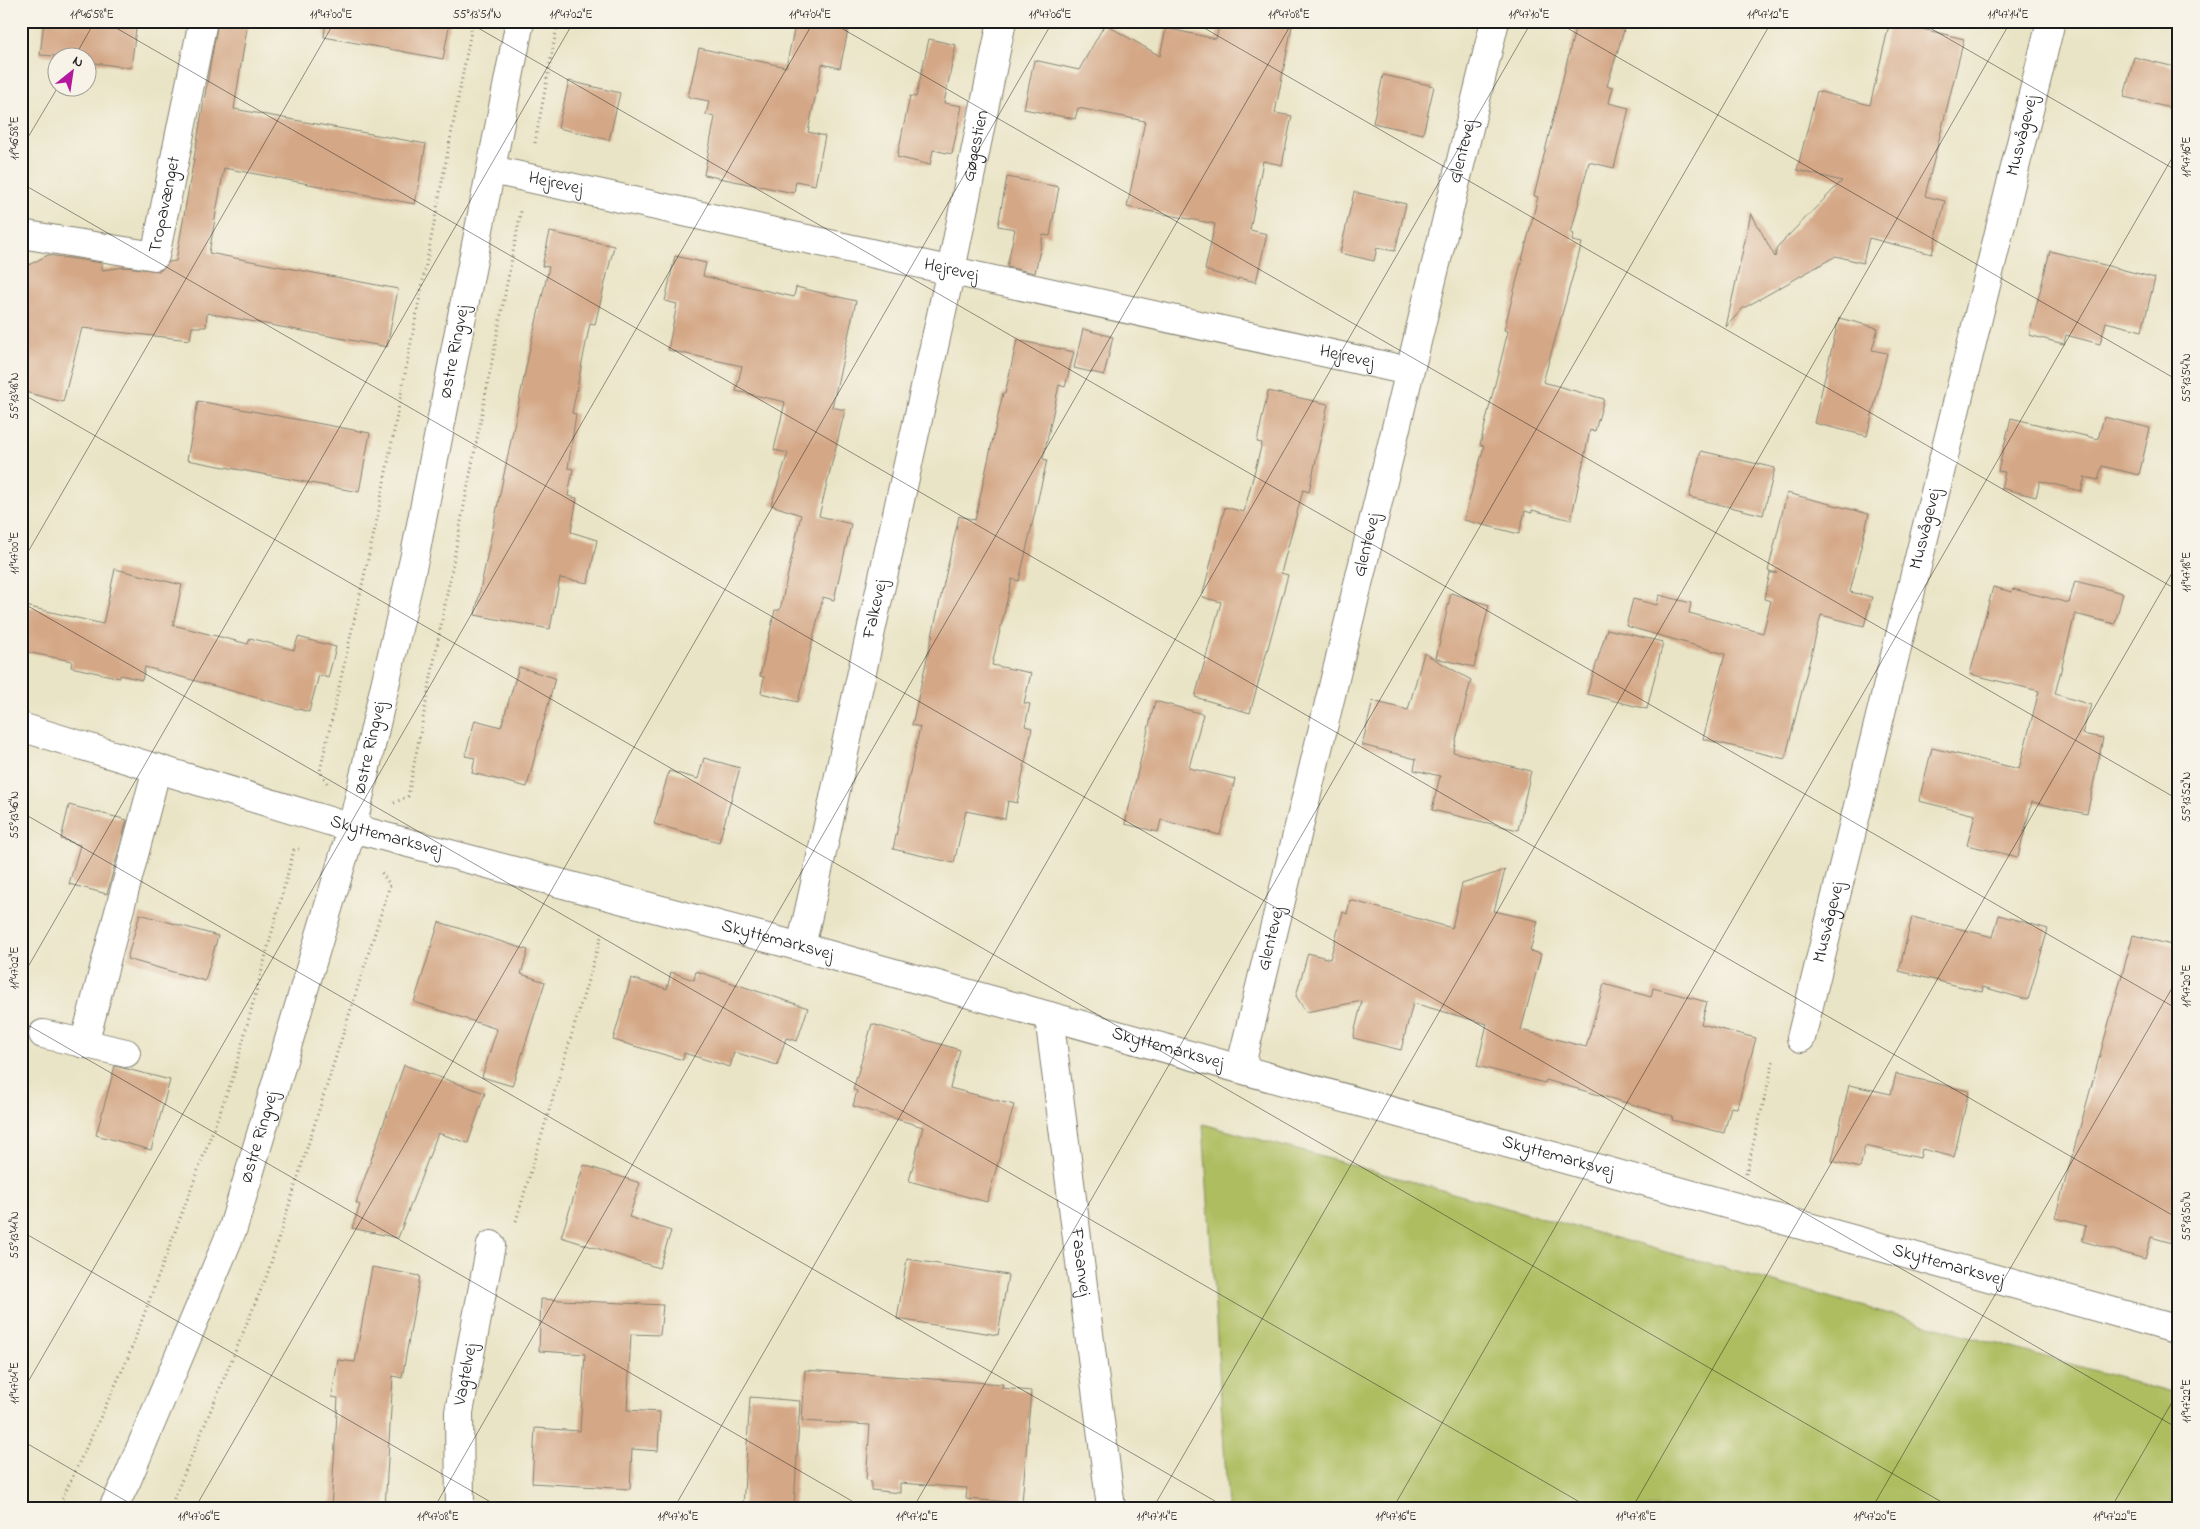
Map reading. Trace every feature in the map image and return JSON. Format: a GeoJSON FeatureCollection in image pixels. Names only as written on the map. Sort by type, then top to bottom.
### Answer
{"type":"FeatureCollection","features":[{"type":"Feature","properties":{"kind":"street","name":"Tropavænget"},"geometry":{"type":"LineString","coordinates":[[21,234],[155,256],[203,21]]}},
{"type":"Feature","properties":{"kind":"street","name":"Østre Ringvej"},"geometry":{"type":"LineString","coordinates":[[113,1508],[127,1480],[233,1228],[352,828],[415,555],[520,21]]}},
{"type":"Feature","properties":{"kind":"street","name":"Gøgestien"},"geometry":{"type":"LineString","coordinates":[[951,270],[1002,21]]}},
{"type":"Feature","properties":{"kind":"street","name":"Glentevej"},"geometry":{"type":"LineString","coordinates":[[1240,1069],[1495,21]]}},
{"type":"Feature","properties":{"kind":"street","name":"Musvågevej"},"geometry":{"type":"LineString","coordinates":[[1801,1038],[2051,21]]}},
{"type":"Feature","properties":{"kind":"street","name":"Hejrevej"},"geometry":{"type":"LineString","coordinates":[[492,170],[1409,371]]}},
{"type":"Feature","properties":{"kind":"street","name":"Falkevej"},"geometry":{"type":"LineString","coordinates":[[801,947],[951,270]]}},
{"type":"Feature","properties":{"kind":"street","name":"Skyttemarksvej"},"geometry":{"type":"LineString","coordinates":[[21,727],[352,828],[801,947],[2179,1330]]}},
{"type":"Feature","properties":{"kind":"street"},"geometry":{"type":"LineString","coordinates":[[84,1044],[157,768]]}},
{"type":"Feature","properties":{"kind":"street","name":"Fasanvej"},"geometry":{"type":"LineString","coordinates":[[1049,1016],[1112,1508]]}},
{"type":"Feature","properties":{"kind":"street"},"geometry":{"type":"LineString","coordinates":[[43,1034],[126,1053]]}},
{"type":"Feature","properties":{"kind":"street","name":"Vagtelvej"},"geometry":{"type":"LineString","coordinates":[[460,1508],[459,1412],[490,1244]]}},
{"type":"Feature","properties":{"kind":"path"},"geometry":{"type":"LineString","coordinates":[[170,1508],[267,1275],[390,885],[352,828],[320,771],[377,519],[473,21]]}},
{"type":"Feature","properties":{"kind":"path"},"geometry":{"type":"LineString","coordinates":[[58,1508],[127,1360],[234,1074],[294,850],[302,847]]}},
{"type":"Feature","properties":{"kind":"path"},"geometry":{"type":"LineString","coordinates":[[490,1244],[512,1235],[613,897]]}},
{"type":"Feature","properties":{"kind":"path"},"geometry":{"type":"LineString","coordinates":[[1738,1208],[1777,1047],[1801,1038]]}},
{"type":"Feature","properties":{"kind":"green space"},"geometry":{"type":"Polygon","coordinates":[[[1203,1124],[2179,1394],[2179,1508],[1228,1508],[1203,1124]]]}},
{"type":"Feature","properties":{"kind":"building"},"geometry":{"type":"Polygon","coordinates":[[[44,21],[137,21],[131,68],[98,63],[98,48],[48,48],[48,56],[40,55],[44,21]]]}},
{"type":"Feature","properties":{"kind":"building"},"geometry":{"type":"Polygon","coordinates":[[[218,21],[248,21],[234,109],[426,144],[415,204],[224,168],[209,253],[398,289],[387,347],[207,313],[206,327],[192,327],[190,340],[82,328],[63,402],[21,391],[21,269],[48,255],[102,263],[102,270],[126,267],[160,271],[169,262],[176,261],[218,21]]]}},
{"type":"Feature","properties":{"kind":"building"},"geometry":{"type":"Polygon","coordinates":[[[326,21],[450,21],[443,59],[324,37],[326,21]]]}},
{"type":"Feature","properties":{"kind":"building"},"geometry":{"type":"Polygon","coordinates":[[[796,21],[850,21],[840,68],[822,64],[808,132],[825,136],[815,185],[796,181],[794,193],[704,175],[715,117],[706,115],[709,101],[688,97],[699,48],[786,67],[796,21]]]}},
{"type":"Feature","properties":{"kind":"building"},"geometry":{"type":"Polygon","coordinates":[[[1220,21],[1293,21],[1275,113],[1292,116],[1282,165],[1263,161],[1250,230],[1267,234],[1256,282],[1238,278],[1238,280],[1205,270],[1215,224],[1127,207],[1145,121],[1078,108],[1075,119],[1024,109],[1034,60],[1079,70],[1105,24],[1160,56],[1166,28],[1216,39],[1220,21]]]}},
{"type":"Feature","properties":{"kind":"building"},"geometry":{"type":"Polygon","coordinates":[[[1577,21],[1595,21],[1624,30],[1607,86],[1613,87],[1609,103],[1629,108],[1614,168],[1589,162],[1571,233],[1574,234],[1572,241],[1582,243],[1543,382],[1604,399],[1595,431],[1590,430],[1571,520],[1532,510],[1532,513],[1525,511],[1519,534],[1464,520],[1484,446],[1480,445],[1508,331],[1504,330],[1538,197],[1534,196],[1577,21]]]}},
{"type":"Feature","properties":{"kind":"building"},"geometry":{"type":"Polygon","coordinates":[[[1890,21],[1964,39],[1925,196],[1945,201],[1932,254],[1869,238],[1863,263],[1836,256],[1742,309],[1726,327],[1751,213],[1775,257],[1777,247],[1842,181],[1797,170],[1817,91],[1870,105],[1890,21]]]}},
{"type":"Feature","properties":{"kind":"building"},"geometry":{"type":"Polygon","coordinates":[[[929,39],[956,45],[944,103],[962,106],[952,154],[933,150],[930,165],[897,157],[910,96],[916,97],[929,39]]]}},
{"type":"Feature","properties":{"kind":"building"},"geometry":{"type":"Polygon","coordinates":[[[2134,57],[2179,68],[2179,110],[2124,97],[2134,57]]]}},
{"type":"Feature","properties":{"kind":"building"},"geometry":{"type":"Polygon","coordinates":[[[1383,75],[1434,86],[1423,134],[1373,123],[1383,75]]]}},
{"type":"Feature","properties":{"kind":"building"},"geometry":{"type":"Polygon","coordinates":[[[569,81],[620,93],[609,140],[558,128],[569,81]]]}},
{"type":"Feature","properties":{"kind":"building"},"geometry":{"type":"Polygon","coordinates":[[[1007,177],[1059,187],[1050,236],[1043,235],[1035,273],[1007,267],[1015,229],[998,226],[1007,177]]]}},
{"type":"Feature","properties":{"kind":"building"},"geometry":{"type":"Polygon","coordinates":[[[1354,192],[1406,204],[1395,251],[1377,248],[1374,261],[1340,253],[1354,192]]]}},
{"type":"Feature","properties":{"kind":"building"},"geometry":{"type":"Polygon","coordinates":[[[550,232],[614,246],[595,324],[590,323],[572,413],[576,414],[568,468],[573,469],[568,496],[577,498],[571,532],[597,540],[588,583],[560,578],[550,629],[475,615],[530,348],[549,267],[542,266],[550,232]]]}},
{"type":"Feature","properties":{"kind":"building"},"geometry":{"type":"Polygon","coordinates":[[[2050,251],[2155,278],[2142,331],[2106,322],[2100,344],[2066,335],[2064,344],[2029,335],[2050,251]]]}},
{"type":"Feature","properties":{"kind":"building"},"geometry":{"type":"Polygon","coordinates":[[[675,256],[706,263],[703,276],[794,297],[796,287],[856,301],[832,407],[845,410],[819,516],[851,524],[834,600],[823,597],[798,702],[761,693],[764,677],[760,676],[775,610],[780,610],[801,515],[771,505],[788,453],[774,450],[785,402],[736,391],[742,366],[668,350],[677,304],[665,301],[675,256]]]}},
{"type":"Feature","properties":{"kind":"building"},"geometry":{"type":"Polygon","coordinates":[[[1839,318],[1878,328],[1872,350],[1887,353],[1867,436],[1814,423],[1839,318]]]}},
{"type":"Feature","properties":{"kind":"building"},"geometry":{"type":"Polygon","coordinates":[[[1083,329],[1113,337],[1104,375],[1074,368],[1083,329]]]}},
{"type":"Feature","properties":{"kind":"building"},"geometry":{"type":"Polygon","coordinates":[[[1017,340],[1074,352],[1065,387],[1059,385],[1043,459],[1047,460],[1019,581],[1012,579],[992,665],[1031,673],[1024,703],[1030,704],[1025,726],[1032,728],[1017,803],[1008,801],[1005,819],[966,811],[954,863],[893,849],[920,727],[912,725],[959,516],[975,520],[1003,393],[1005,394],[1017,340]]]}},
{"type":"Feature","properties":{"kind":"building"},"geometry":{"type":"Polygon","coordinates":[[[1268,391],[1328,404],[1309,492],[1303,490],[1281,573],[1288,575],[1250,713],[1195,697],[1221,602],[1202,597],[1225,507],[1244,512],[1262,443],[1257,442],[1268,391]]]}},
{"type":"Feature","properties":{"kind":"building"},"geometry":{"type":"Polygon","coordinates":[[[198,401],[370,433],[359,492],[187,460],[198,401]]]}},
{"type":"Feature","properties":{"kind":"building"},"geometry":{"type":"Polygon","coordinates":[[[2104,417],[2150,428],[2139,475],[2102,466],[2098,480],[2085,477],[2081,491],[2040,481],[2036,497],[2001,488],[2005,472],[1998,471],[2011,418],[2098,439],[2104,417]]]}},
{"type":"Feature","properties":{"kind":"building"},"geometry":{"type":"Polygon","coordinates":[[[1701,451],[1775,468],[1763,515],[1689,497],[1701,451]]]}},
{"type":"Feature","properties":{"kind":"building"},"geometry":{"type":"Polygon","coordinates":[[[1787,493],[1869,514],[1850,592],[1872,597],[1864,626],[1821,615],[1785,759],[1703,739],[1725,654],[1626,626],[1633,599],[1657,605],[1659,595],[1691,603],[1689,613],[1763,633],[1771,601],[1764,599],[1770,573],[1777,573],[1768,571],[1787,493]]]}},
{"type":"Feature","properties":{"kind":"building"},"geometry":{"type":"Polygon","coordinates":[[[115,569],[182,585],[173,625],[248,644],[250,638],[294,650],[298,637],[336,647],[328,678],[319,675],[309,712],[145,667],[142,680],[120,675],[120,678],[71,667],[72,661],[21,651],[21,605],[103,624],[115,569]]]}},
{"type":"Feature","properties":{"kind":"building"},"geometry":{"type":"Polygon","coordinates":[[[2075,581],[2123,593],[2115,624],[2075,614],[2055,694],[2091,705],[2082,734],[2103,738],[2087,814],[2032,802],[2018,857],[1967,845],[1975,815],[1919,801],[1932,748],[2019,769],[2039,691],[1970,674],[1993,587],[2012,592],[2013,589],[2069,603],[2075,581]]]}},
{"type":"Feature","properties":{"kind":"building"},"geometry":{"type":"Polygon","coordinates":[[[1451,593],[1489,605],[1474,667],[1436,658],[1451,593]]]}},
{"type":"Feature","properties":{"kind":"building"},"geometry":{"type":"Polygon","coordinates":[[[1607,629],[1663,642],[1647,709],[1587,694],[1607,629]]]}},
{"type":"Feature","properties":{"kind":"building"},"geometry":{"type":"Polygon","coordinates":[[[1424,653],[1471,680],[1453,752],[1531,771],[1518,830],[1432,810],[1440,776],[1414,770],[1416,759],[1362,745],[1373,701],[1408,710],[1424,653]]]}},
{"type":"Feature","properties":{"kind":"building"},"geometry":{"type":"Polygon","coordinates":[[[519,667],[555,678],[527,787],[472,773],[475,758],[465,756],[475,720],[501,727],[519,667]]]}},
{"type":"Feature","properties":{"kind":"building"},"geometry":{"type":"Polygon","coordinates":[[[1155,701],[1203,714],[1189,768],[1235,779],[1220,835],[1161,820],[1158,832],[1125,824],[1155,701]]]}},
{"type":"Feature","properties":{"kind":"building"},"geometry":{"type":"Polygon","coordinates":[[[704,758],[740,768],[719,842],[654,824],[669,771],[698,779],[704,758]]]}},
{"type":"Feature","properties":{"kind":"building"},"geometry":{"type":"Polygon","coordinates":[[[69,805],[127,820],[107,894],[69,884],[80,845],[61,839],[69,805]]]}},
{"type":"Feature","properties":{"kind":"building"},"geometry":{"type":"Polygon","coordinates":[[[1505,870],[1494,911],[1538,921],[1530,951],[1541,954],[1521,1030],[1586,1047],[1604,984],[1651,997],[1653,988],[1707,1002],[1701,1024],[1756,1038],[1737,1108],[1731,1107],[1724,1133],[1672,1120],[1673,1116],[1546,1080],[1545,1083],[1477,1066],[1487,1024],[1413,1003],[1401,1050],[1353,1038],[1362,1001],[1306,1012],[1296,996],[1308,953],[1330,959],[1343,912],[1347,914],[1350,900],[1452,928],[1462,884],[1505,870]]]}},
{"type":"Feature","properties":{"kind":"building"},"geometry":{"type":"Polygon","coordinates":[[[140,914],[218,936],[205,981],[127,959],[140,914]]]}},
{"type":"Feature","properties":{"kind":"building"},"geometry":{"type":"Polygon","coordinates":[[[1999,915],[2048,929],[2028,1000],[1983,987],[1982,992],[1899,971],[1912,917],[1993,937],[1999,915]]]}},
{"type":"Feature","properties":{"kind":"building"},"geometry":{"type":"Polygon","coordinates":[[[439,922],[528,950],[521,974],[545,982],[512,1086],[482,1077],[497,1029],[414,1002],[439,922]]]}},
{"type":"Feature","properties":{"kind":"building"},"geometry":{"type":"Polygon","coordinates":[[[2133,935],[2179,947],[2179,1245],[2151,1237],[2145,1259],[2082,1241],[2086,1226],[2055,1218],[2133,935]]]}},
{"type":"Feature","properties":{"kind":"building"},"geometry":{"type":"Polygon","coordinates":[[[696,971],[808,1008],[797,1041],[786,1038],[777,1065],[734,1052],[730,1067],[684,1053],[683,1060],[613,1040],[631,978],[667,989],[671,972],[694,980],[696,971]]]}},
{"type":"Feature","properties":{"kind":"building"},"geometry":{"type":"Polygon","coordinates":[[[872,1024],[960,1050],[950,1088],[1014,1105],[987,1202],[909,1181],[923,1127],[853,1106],[857,1091],[853,1090],[872,1024]]]}},
{"type":"Feature","properties":{"kind":"building"},"geometry":{"type":"Polygon","coordinates":[[[404,1065],[485,1093],[468,1143],[438,1133],[398,1238],[352,1228],[360,1205],[356,1203],[404,1065]]]}},
{"type":"Feature","properties":{"kind":"building"},"geometry":{"type":"Polygon","coordinates":[[[115,1066],[170,1080],[151,1150],[96,1135],[115,1066]]]}},
{"type":"Feature","properties":{"kind":"building"},"geometry":{"type":"Polygon","coordinates":[[[1896,1074],[1969,1091],[1954,1157],[1922,1149],[1920,1158],[1865,1146],[1860,1168],[1832,1161],[1849,1085],[1891,1094],[1896,1074]]]}},
{"type":"Feature","properties":{"kind":"building"},"geometry":{"type":"Polygon","coordinates":[[[584,1165],[640,1183],[629,1217],[671,1231],[659,1268],[561,1237],[584,1165]]]}},
{"type":"Feature","properties":{"kind":"building"},"geometry":{"type":"Polygon","coordinates":[[[907,1259],[1008,1275],[998,1335],[897,1319],[907,1259]]]}},
{"type":"Feature","properties":{"kind":"building"},"geometry":{"type":"Polygon","coordinates":[[[372,1267],[420,1276],[402,1378],[393,1376],[385,1508],[331,1508],[338,1398],[332,1397],[338,1360],[355,1362],[372,1267]]]}},
{"type":"Feature","properties":{"kind":"building"},"geometry":{"type":"Polygon","coordinates":[[[541,1299],[663,1305],[660,1335],[631,1334],[627,1410],[660,1412],[658,1451],[632,1449],[630,1489],[532,1483],[535,1428],[580,1431],[585,1354],[539,1351],[541,1299]]]}},
{"type":"Feature","properties":{"kind":"building"},"geometry":{"type":"Polygon","coordinates":[[[805,1370],[1003,1384],[1002,1388],[1031,1391],[1022,1503],[966,1499],[967,1488],[900,1483],[900,1493],[871,1490],[871,1481],[866,1480],[870,1425],[802,1421],[805,1370]]]}},
{"type":"Feature","properties":{"kind":"building"},"geometry":{"type":"Polygon","coordinates":[[[750,1397],[800,1401],[794,1508],[743,1508],[750,1397]]]}}]}
